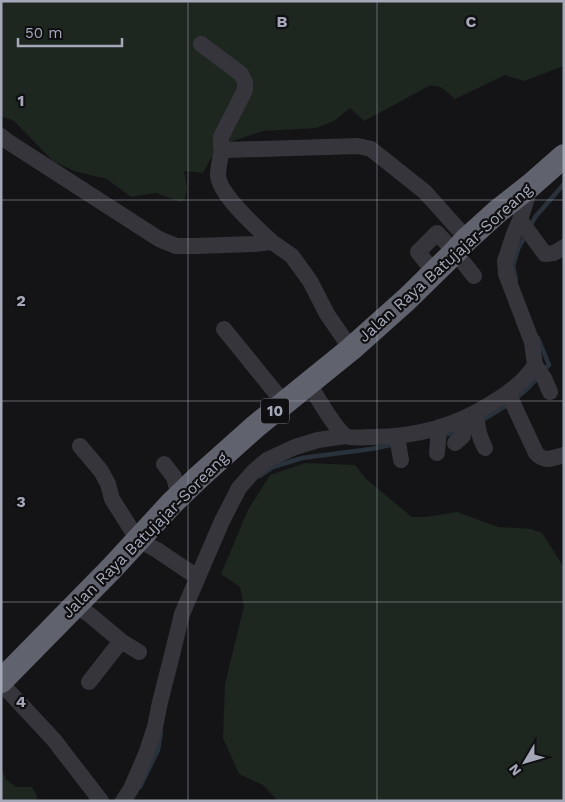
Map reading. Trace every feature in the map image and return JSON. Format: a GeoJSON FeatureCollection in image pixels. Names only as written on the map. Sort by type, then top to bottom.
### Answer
{"type":"FeatureCollection","features":[{"type":"Feature","properties":{"kind":"highway","name":"Jalan Raya Batujajar-Soreang"},"geometry":{"type":"LineString","coordinates":[[1,682],[179,496],[211,466],[351,348],[407,298],[498,210],[531,185],[564,156]]}},
{"type":"Feature","properties":{"kind":"street"},"geometry":{"type":"LineString","coordinates":[[201,44],[241,74],[245,82],[245,90],[221,137],[222,148],[218,176],[220,184],[242,214],[272,242],[292,256],[310,281],[328,314],[351,348]]}},
{"type":"Feature","properties":{"kind":"street"},"geometry":{"type":"LineString","coordinates":[[1,136],[7,142],[159,238],[176,246],[272,242]]}},
{"type":"Feature","properties":{"kind":"street"},"geometry":{"type":"LineString","coordinates":[[222,148],[226,150],[358,146],[371,149],[425,192],[461,246],[474,276]]}},
{"type":"Feature","properties":{"kind":"street"},"geometry":{"type":"LineString","coordinates":[[531,185],[525,227],[545,254],[554,254],[564,247]]}},
{"type":"Feature","properties":{"kind":"street"},"geometry":{"type":"LineString","coordinates":[[123,801],[131,789],[155,727],[182,614],[196,577],[239,488],[254,471],[267,460],[295,446],[318,440],[346,436],[399,446],[420,432],[439,438],[467,426],[511,399],[526,377],[542,376],[532,342],[506,274],[507,256],[514,234],[525,227]]}},
{"type":"Feature","properties":{"kind":"street"},"geometry":{"type":"LineString","coordinates":[[224,328],[284,403]]}},
{"type":"Feature","properties":{"kind":"street"},"geometry":{"type":"LineString","coordinates":[[308,383],[339,430],[346,436]]}},
{"type":"Feature","properties":{"kind":"street"},"geometry":{"type":"LineString","coordinates":[[511,399],[540,458],[546,459],[564,455]]}},
{"type":"Feature","properties":{"kind":"street"},"geometry":{"type":"LineString","coordinates":[[467,426],[478,433],[485,448]]}},
{"type":"Feature","properties":{"kind":"street"},"geometry":{"type":"LineString","coordinates":[[80,446],[100,471],[108,484],[112,500],[138,540],[157,550],[196,577]]}},
{"type":"Feature","properties":{"kind":"street"},"geometry":{"type":"LineString","coordinates":[[164,464],[174,477],[179,496]]}},
{"type":"Feature","properties":{"kind":"street"},"geometry":{"type":"LineString","coordinates":[[75,605],[90,615],[120,641],[139,652]]}},
{"type":"Feature","properties":{"kind":"street"},"geometry":{"type":"LineString","coordinates":[[89,682],[120,641]]}},
{"type":"Feature","properties":{"kind":"street"},"geometry":{"type":"LineString","coordinates":[[1,682],[54,740],[101,801]]}},
{"type":"Feature","properties":{"kind":"shaded area"},"geometry":{"type":"Polygon","coordinates":[[[1,1],[564,1],[564,66],[524,81],[505,75],[455,99],[440,87],[429,86],[364,121],[350,108],[334,121],[316,128],[263,131],[227,143],[211,158],[203,173],[184,171],[187,188],[185,198],[181,202],[156,193],[131,197],[107,179],[74,171],[53,161],[14,121],[1,116],[1,1]]]}},
{"type":"Feature","properties":{"kind":"shaded area"},"geometry":{"type":"Polygon","coordinates":[[[305,463],[355,465],[366,479],[412,517],[457,512],[498,527],[531,529],[542,533],[563,566],[564,801],[278,801],[263,785],[239,774],[223,738],[225,684],[244,606],[240,587],[221,574],[248,510],[270,475],[305,463]]]}},
{"type":"Feature","properties":{"kind":"shaded area"},"geometry":{"type":"Polygon","coordinates":[[[1,768],[6,779],[16,787],[32,787],[37,796],[36,801],[1,801],[1,768]]]}},
{"type":"Feature","properties":{"kind":"waterway"},"geometry":{"type":"LineString","coordinates":[[530,226],[536,216],[564,184]]}},
{"type":"Feature","properties":{"kind":"waterway"},"geometry":{"type":"LineString","coordinates":[[516,280],[513,266],[518,249],[526,235]]}},
{"type":"Feature","properties":{"kind":"waterway"},"geometry":{"type":"LineString","coordinates":[[538,338],[549,365],[543,371]]}},
{"type":"Feature","properties":{"kind":"waterway"},"geometry":{"type":"LineString","coordinates":[[515,399],[538,377]]}},
{"type":"Feature","properties":{"kind":"waterway"},"geometry":{"type":"LineString","coordinates":[[481,421],[509,404]]}},
{"type":"Feature","properties":{"kind":"waterway"},"geometry":{"type":"LineString","coordinates":[[442,435],[459,432]]}},
{"type":"Feature","properties":{"kind":"waterway"},"geometry":{"type":"LineString","coordinates":[[260,476],[273,467],[302,458],[395,444]]}},
{"type":"Feature","properties":{"kind":"waterway"},"geometry":{"type":"LineString","coordinates":[[140,787],[158,750],[161,732]]}}]}
